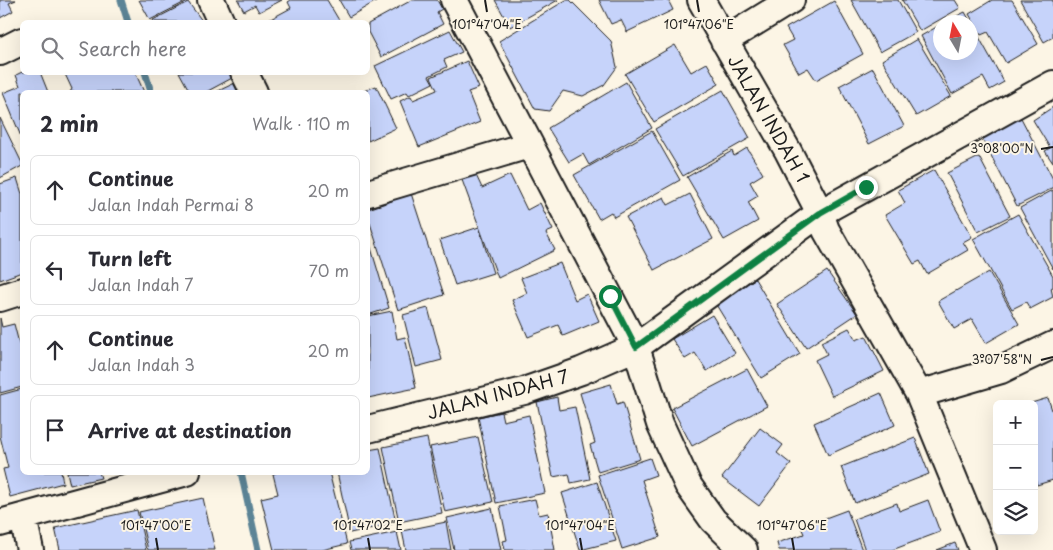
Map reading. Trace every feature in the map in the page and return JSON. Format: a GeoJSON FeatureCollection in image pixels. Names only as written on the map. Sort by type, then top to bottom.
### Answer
{"type":"FeatureCollection","features":[{"type":"Feature","properties":{"kind":"street"},"geometry":{"type":"LineString","coordinates":[[211,0],[220,20]]}},
{"type":"Feature","properties":{"kind":"street"},"geometry":{"type":"LineString","coordinates":[[454,0],[636,347],[660,424],[688,485],[713,520],[740,549]]}},
{"type":"Feature","properties":{"kind":"street","name":"JALAN INDAH 1"},"geometry":{"type":"LineString","coordinates":[[701,0],[788,151],[820,213],[830,238],[919,394]]}},
{"type":"Feature","properties":{"kind":"street"},"geometry":{"type":"LineString","coordinates":[[724,41],[791,0]]}},
{"type":"Feature","properties":{"kind":"street"},"geometry":{"type":"LineString","coordinates":[[0,52],[20,42]]}},
{"type":"Feature","properties":{"kind":"street"},"geometry":{"type":"LineString","coordinates":[[246,75],[253,90]]}},
{"type":"Feature","properties":{"kind":"street","name":"JALAN INDAH 7"},"geometry":{"type":"LineString","coordinates":[[370,429],[524,391],[581,372],[636,347],[820,213],[1053,84]]}},
{"type":"Feature","properties":{"kind":"street"},"geometry":{"type":"LineString","coordinates":[[370,191],[529,145]]}},
{"type":"Feature","properties":{"kind":"street"},"geometry":{"type":"LineString","coordinates":[[0,298],[20,292]]}},
{"type":"Feature","properties":{"kind":"street"},"geometry":{"type":"LineString","coordinates":[[983,550],[919,394],[1001,370],[1053,345]]}},
{"type":"Feature","properties":{"kind":"street"},"geometry":{"type":"LineString","coordinates":[[30,550],[12,520],[176,475]]}},
{"type":"Feature","properties":{"kind":"building"},"geometry":{"type":"Polygon","coordinates":[[[0,0],[16,0],[9,3],[13,11],[0,18],[0,0]]]}},
{"type":"Feature","properties":{"kind":"building"},"geometry":{"type":"Polygon","coordinates":[[[139,0],[189,0],[150,20],[139,0]]]}},
{"type":"Feature","properties":{"kind":"building"},"geometry":{"type":"Polygon","coordinates":[[[238,0],[282,0],[259,12],[255,5],[244,11],[238,0]]]}},
{"type":"Feature","properties":{"kind":"building"},"geometry":{"type":"Polygon","coordinates":[[[291,0],[327,0],[339,20],[269,20],[291,8],[288,2],[291,0]]]}},
{"type":"Feature","properties":{"kind":"building"},"geometry":{"type":"Polygon","coordinates":[[[339,0],[378,0],[349,17],[339,0]]]}},
{"type":"Feature","properties":{"kind":"building"},"geometry":{"type":"Polygon","coordinates":[[[412,0],[437,0],[442,9],[437,12],[443,24],[381,57],[370,36],[370,23],[412,0]]]}},
{"type":"Feature","properties":{"kind":"building"},"geometry":{"type":"Polygon","coordinates":[[[495,0],[558,0],[510,27],[495,0]]]}},
{"type":"Feature","properties":{"kind":"building"},"geometry":{"type":"Polygon","coordinates":[[[566,0],[570,0],[611,41],[617,67],[604,85],[583,96],[563,91],[549,111],[535,109],[499,41],[566,0]]]}},
{"type":"Feature","properties":{"kind":"building"},"geometry":{"type":"Polygon","coordinates":[[[599,0],[668,0],[673,10],[627,32],[621,20],[611,24],[599,0]]]}},
{"type":"Feature","properties":{"kind":"building"},"geometry":{"type":"Polygon","coordinates":[[[851,0],[898,0],[916,32],[880,52],[851,0]]]}},
{"type":"Feature","properties":{"kind":"building"},"geometry":{"type":"Polygon","coordinates":[[[902,0],[955,0],[960,8],[948,15],[933,15],[933,24],[920,31],[902,0]]]}},
{"type":"Feature","properties":{"kind":"building"},"geometry":{"type":"Polygon","coordinates":[[[992,0],[1012,0],[1038,44],[1006,63],[988,32],[981,35],[978,30],[978,15],[969,14],[992,0]]]}},
{"type":"Feature","properties":{"kind":"building"},"geometry":{"type":"Polygon","coordinates":[[[1020,0],[1053,0],[1053,37],[1044,42],[1020,0]]]}},
{"type":"Feature","properties":{"kind":"building"},"geometry":{"type":"Polygon","coordinates":[[[834,1],[863,54],[816,80],[808,68],[799,73],[783,45],[793,40],[786,28],[834,1]]]}},
{"type":"Feature","properties":{"kind":"building"},"geometry":{"type":"Polygon","coordinates":[[[188,2],[202,20],[153,20],[188,2]]]}},
{"type":"Feature","properties":{"kind":"building"},"geometry":{"type":"Polygon","coordinates":[[[933,29],[933,58],[921,36],[933,29]]]}},
{"type":"Feature","properties":{"kind":"building"},"geometry":{"type":"Polygon","coordinates":[[[450,30],[462,52],[444,60],[447,67],[429,76],[433,83],[409,95],[407,92],[391,99],[375,66],[450,30]]]}},
{"type":"Feature","properties":{"kind":"building"},"geometry":{"type":"Polygon","coordinates":[[[978,35],[1004,82],[990,90],[983,77],[952,94],[934,60],[978,60],[978,35]]]}},
{"type":"Feature","properties":{"kind":"building"},"geometry":{"type":"Polygon","coordinates":[[[917,39],[951,96],[916,116],[882,60],[917,39]]]}},
{"type":"Feature","properties":{"kind":"building"},"geometry":{"type":"Polygon","coordinates":[[[675,45],[691,72],[707,63],[719,84],[654,122],[625,74],[675,45]]]}},
{"type":"Feature","properties":{"kind":"building"},"geometry":{"type":"Polygon","coordinates":[[[467,61],[479,88],[468,92],[480,122],[419,147],[400,101],[411,96],[413,100],[437,90],[431,77],[467,61]]]}},
{"type":"Feature","properties":{"kind":"building"},"geometry":{"type":"Polygon","coordinates":[[[873,68],[904,126],[869,144],[839,86],[873,68]]]}},
{"type":"Feature","properties":{"kind":"building"},"geometry":{"type":"Polygon","coordinates":[[[20,73],[20,75],[41,75],[47,90],[20,90],[20,134],[3,93],[20,86],[16,75],[20,73]]]}},
{"type":"Feature","properties":{"kind":"building"},"geometry":{"type":"Polygon","coordinates":[[[65,75],[136,75],[143,90],[71,90],[65,75]]]}},
{"type":"Feature","properties":{"kind":"building"},"geometry":{"type":"Polygon","coordinates":[[[181,75],[233,75],[234,77],[210,90],[189,90],[181,75]]]}},
{"type":"Feature","properties":{"kind":"building"},"geometry":{"type":"Polygon","coordinates":[[[626,82],[652,128],[589,165],[583,154],[569,162],[548,128],[626,82]]]}},
{"type":"Feature","properties":{"kind":"building"},"geometry":{"type":"Polygon","coordinates":[[[235,83],[240,90],[220,90],[235,83]]]}},
{"type":"Feature","properties":{"kind":"building"},"geometry":{"type":"Polygon","coordinates":[[[376,86],[396,128],[370,140],[370,90],[366,90],[376,86]]]}},
{"type":"Feature","properties":{"kind":"building"},"geometry":{"type":"Polygon","coordinates":[[[723,90],[750,138],[683,176],[655,129],[723,90]]]}},
{"type":"Feature","properties":{"kind":"building"},"geometry":{"type":"Polygon","coordinates":[[[1053,107],[1053,163],[1045,151],[1050,148],[1033,120],[1053,107]]]}},
{"type":"Feature","properties":{"kind":"building"},"geometry":{"type":"Polygon","coordinates":[[[1020,116],[1053,179],[1053,188],[1017,206],[981,136],[1020,116]]]}},
{"type":"Feature","properties":{"kind":"building"},"geometry":{"type":"Polygon","coordinates":[[[0,118],[20,159],[20,167],[0,178],[0,118]]]}},
{"type":"Feature","properties":{"kind":"building"},"geometry":{"type":"Polygon","coordinates":[[[652,131],[680,180],[614,217],[611,212],[599,219],[574,175],[652,131]]]}},
{"type":"Feature","properties":{"kind":"building"},"geometry":{"type":"Polygon","coordinates":[[[747,148],[763,174],[750,182],[758,196],[748,202],[758,221],[724,240],[687,177],[732,151],[734,156],[747,148]]]}},
{"type":"Feature","properties":{"kind":"building"},"geometry":{"type":"Polygon","coordinates":[[[979,157],[1010,216],[978,232],[947,173],[979,157]]]}},
{"type":"Feature","properties":{"kind":"building"},"geometry":{"type":"Polygon","coordinates":[[[934,170],[972,237],[963,242],[968,250],[927,274],[920,261],[914,264],[885,215],[905,203],[898,190],[934,170]]]}},
{"type":"Feature","properties":{"kind":"building"},"geometry":{"type":"Polygon","coordinates":[[[475,173],[482,188],[510,175],[527,210],[540,203],[553,230],[546,233],[555,250],[498,278],[462,180],[475,173]]]}},
{"type":"Feature","properties":{"kind":"building"},"geometry":{"type":"Polygon","coordinates":[[[17,178],[20,188],[20,273],[0,280],[0,184],[17,178]]]}},
{"type":"Feature","properties":{"kind":"building"},"geometry":{"type":"Polygon","coordinates":[[[408,184],[444,295],[398,310],[370,223],[370,208],[392,201],[389,190],[408,184]]]}},
{"type":"Feature","properties":{"kind":"building"},"geometry":{"type":"Polygon","coordinates":[[[1053,190],[1053,269],[1020,208],[1053,190]]]}},
{"type":"Feature","properties":{"kind":"building"},"geometry":{"type":"Polygon","coordinates":[[[690,194],[713,239],[654,270],[626,217],[664,197],[668,205],[690,194]]]}},
{"type":"Feature","properties":{"kind":"building"},"geometry":{"type":"Polygon","coordinates":[[[1018,214],[1053,276],[1053,287],[1051,288],[1053,297],[1030,309],[1026,302],[1012,309],[973,239],[1018,214]]]}},
{"type":"Feature","properties":{"kind":"building"},"geometry":{"type":"Polygon","coordinates":[[[479,227],[493,273],[455,285],[440,240],[479,227]]]}},
{"type":"Feature","properties":{"kind":"building"},"geometry":{"type":"Polygon","coordinates":[[[370,245],[389,308],[370,314],[370,245]]]}},
{"type":"Feature","properties":{"kind":"building"},"geometry":{"type":"Polygon","coordinates":[[[560,263],[575,300],[587,294],[599,321],[563,336],[558,325],[528,337],[512,300],[527,293],[521,278],[560,263]]]}},
{"type":"Feature","properties":{"kind":"building"},"geometry":{"type":"Polygon","coordinates":[[[827,271],[857,314],[806,348],[777,304],[827,271]]]}},
{"type":"Feature","properties":{"kind":"building"},"geometry":{"type":"Polygon","coordinates":[[[989,272],[1019,324],[986,343],[972,319],[954,329],[938,301],[989,272]]]}},
{"type":"Feature","properties":{"kind":"building"},"geometry":{"type":"Polygon","coordinates":[[[755,279],[800,354],[761,378],[715,303],[755,279]]]}},
{"type":"Feature","properties":{"kind":"building"},"geometry":{"type":"Polygon","coordinates":[[[428,308],[442,360],[416,367],[403,315],[428,308]]]}},
{"type":"Feature","properties":{"kind":"building"},"geometry":{"type":"Polygon","coordinates":[[[392,311],[397,339],[405,337],[416,388],[370,398],[370,316],[392,311]]]}},
{"type":"Feature","properties":{"kind":"building"},"geometry":{"type":"Polygon","coordinates":[[[712,315],[735,353],[707,371],[695,353],[685,359],[672,339],[712,315]]]}},
{"type":"Feature","properties":{"kind":"building"},"geometry":{"type":"Polygon","coordinates":[[[0,318],[2,327],[14,324],[20,347],[20,388],[0,393],[0,318]]]}},
{"type":"Feature","properties":{"kind":"building"},"geometry":{"type":"Polygon","coordinates":[[[849,328],[856,340],[866,336],[884,371],[832,396],[815,360],[827,354],[821,342],[849,328]]]}},
{"type":"Feature","properties":{"kind":"building"},"geometry":{"type":"Polygon","coordinates":[[[747,369],[767,406],[692,446],[672,408],[747,369]]]}},
{"type":"Feature","properties":{"kind":"building"},"geometry":{"type":"Polygon","coordinates":[[[611,384],[617,404],[623,402],[640,459],[598,472],[590,445],[595,443],[580,393],[611,384]]]}},
{"type":"Feature","properties":{"kind":"building"},"geometry":{"type":"Polygon","coordinates":[[[20,390],[20,475],[62,475],[63,483],[10,497],[3,469],[8,468],[0,436],[0,395],[20,390]]]}},
{"type":"Feature","properties":{"kind":"building"},"geometry":{"type":"Polygon","coordinates":[[[881,393],[895,425],[828,455],[814,423],[881,393]]]}},
{"type":"Feature","properties":{"kind":"building"},"geometry":{"type":"Polygon","coordinates":[[[557,397],[559,410],[575,407],[590,479],[571,483],[569,474],[553,477],[537,402],[557,397]]]}},
{"type":"Feature","properties":{"kind":"building"},"geometry":{"type":"Polygon","coordinates":[[[1048,398],[1053,413],[1053,480],[1038,485],[1038,445],[1038,401],[1048,398]]]}},
{"type":"Feature","properties":{"kind":"building"},"geometry":{"type":"Polygon","coordinates":[[[501,412],[503,421],[529,415],[545,493],[496,503],[478,417],[501,412]]]}},
{"type":"Feature","properties":{"kind":"building"},"geometry":{"type":"Polygon","coordinates":[[[760,428],[783,445],[777,453],[791,464],[759,506],[722,478],[760,428]]]}},
{"type":"Feature","properties":{"kind":"building"},"geometry":{"type":"Polygon","coordinates":[[[478,437],[493,502],[445,512],[430,447],[478,437]]]}},
{"type":"Feature","properties":{"kind":"building"},"geometry":{"type":"Polygon","coordinates":[[[427,438],[442,513],[399,522],[383,447],[427,438]]]}},
{"type":"Feature","properties":{"kind":"building"},"geometry":{"type":"Polygon","coordinates":[[[915,438],[929,474],[855,503],[841,467],[915,438]]]}},
{"type":"Feature","properties":{"kind":"building"},"geometry":{"type":"Polygon","coordinates":[[[380,448],[396,523],[350,533],[338,475],[370,475],[370,450],[380,448]]]}},
{"type":"Feature","properties":{"kind":"building"},"geometry":{"type":"Polygon","coordinates":[[[650,458],[656,475],[642,480],[660,537],[622,549],[598,475],[650,458]]]}},
{"type":"Feature","properties":{"kind":"building"},"geometry":{"type":"Polygon","coordinates":[[[68,475],[100,475],[101,478],[70,485],[68,475]]]}},
{"type":"Feature","properties":{"kind":"building"},"geometry":{"type":"Polygon","coordinates":[[[273,475],[330,475],[347,544],[322,550],[274,550],[261,498],[278,494],[273,475]]]}},
{"type":"Feature","properties":{"kind":"building"},"geometry":{"type":"Polygon","coordinates":[[[597,482],[616,541],[580,550],[562,493],[597,482]]]}},
{"type":"Feature","properties":{"kind":"building"},"geometry":{"type":"Polygon","coordinates":[[[203,498],[215,550],[148,550],[139,512],[203,498]]]}},
{"type":"Feature","properties":{"kind":"building"},"geometry":{"type":"Polygon","coordinates":[[[535,499],[539,515],[548,513],[555,550],[505,550],[503,541],[507,540],[500,506],[535,499]]]}},
{"type":"Feature","properties":{"kind":"building"},"geometry":{"type":"Polygon","coordinates":[[[928,500],[940,532],[892,550],[865,550],[854,519],[897,503],[899,511],[928,500]]]}},
{"type":"Feature","properties":{"kind":"building"},"geometry":{"type":"Polygon","coordinates":[[[492,508],[501,550],[454,550],[447,518],[492,508]]]}},
{"type":"Feature","properties":{"kind":"building"},"geometry":{"type":"Polygon","coordinates":[[[137,510],[146,550],[60,550],[55,528],[137,510]]]}},
{"type":"Feature","properties":{"kind":"building"},"geometry":{"type":"Polygon","coordinates":[[[847,510],[862,550],[779,550],[777,543],[804,534],[801,527],[847,510]]]}},
{"type":"Feature","properties":{"kind":"building"},"geometry":{"type":"Polygon","coordinates":[[[446,522],[451,550],[406,550],[402,531],[446,522]]]}},
{"type":"Feature","properties":{"kind":"building"},"geometry":{"type":"Polygon","coordinates":[[[397,532],[401,550],[351,550],[349,542],[397,532]]]}},
{"type":"Feature","properties":{"kind":"building"},"geometry":{"type":"Polygon","coordinates":[[[955,543],[958,550],[937,550],[955,543]]]}},
{"type":"Feature","properties":{"kind":"waterway"},"geometry":{"type":"LineString","coordinates":[[121,0],[127,20]]}},
{"type":"Feature","properties":{"kind":"waterway"},"geometry":{"type":"LineString","coordinates":[[146,75],[150,90]]}},
{"type":"Feature","properties":{"kind":"waterway"},"geometry":{"type":"LineString","coordinates":[[242,475],[258,550]]}},
{"type":"Feature","properties":{"kind":"route"},"geometry":{"type":"LineString","coordinates":[[610,296],[636,347],[820,213],[866,187]]}}]}
